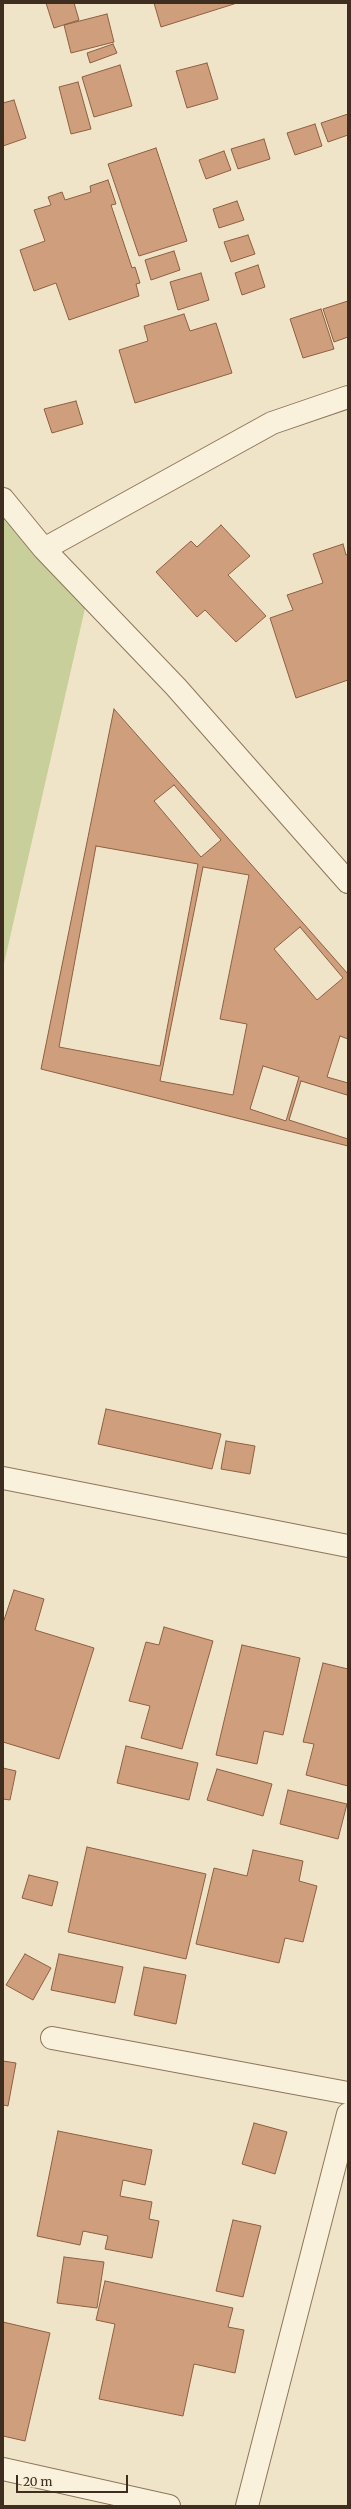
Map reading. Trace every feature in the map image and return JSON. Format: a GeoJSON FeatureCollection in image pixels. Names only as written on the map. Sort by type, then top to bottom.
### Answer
{"type":"FeatureCollection","features":[{"type":"Feature","properties":{"kind":"street"},"geometry":{"type":"LineString","coordinates":[[44,549],[272,423],[348,398]]}},
{"type":"Feature","properties":{"kind":"street"},"geometry":{"type":"LineString","coordinates":[[3,485],[8,505],[44,549],[176,687],[348,882]]}},
{"type":"Feature","properties":{"kind":"street"},"geometry":{"type":"LineString","coordinates":[[3,1478],[348,1546]]}},
{"type":"Feature","properties":{"kind":"street"},"geometry":{"type":"LineString","coordinates":[[52,2038],[348,2093]]}},
{"type":"Feature","properties":{"kind":"street"},"geometry":{"type":"LineString","coordinates":[[247,2506],[348,2114]]}},
{"type":"Feature","properties":{"kind":"street"},"geometry":{"type":"LineString","coordinates":[[3,2469],[169,2506]]}},
{"type":"Feature","properties":{"kind":"green space"},"geometry":{"type":"Polygon","coordinates":[[[3,492],[89,591],[3,968],[3,492]]]}},
{"type":"Feature","properties":{"kind":"building"},"geometry":{"type":"Polygon","coordinates":[[[46,3],[74,3],[79,20],[54,28],[46,3]]]}},
{"type":"Feature","properties":{"kind":"building"},"geometry":{"type":"Polygon","coordinates":[[[154,3],[237,3],[161,27],[154,3]]]}},
{"type":"Feature","properties":{"kind":"building"},"geometry":{"type":"Polygon","coordinates":[[[107,14],[114,42],[71,53],[64,25],[107,14]]]}},
{"type":"Feature","properties":{"kind":"building"},"geometry":{"type":"Polygon","coordinates":[[[113,44],[117,53],[90,63],[87,53],[113,44]]]}},
{"type":"Feature","properties":{"kind":"building"},"geometry":{"type":"Polygon","coordinates":[[[207,63],[218,99],[187,108],[176,71],[207,63]]]}},
{"type":"Feature","properties":{"kind":"building"},"geometry":{"type":"Polygon","coordinates":[[[120,65],[132,106],[94,117],[82,77],[120,65]]]}},
{"type":"Feature","properties":{"kind":"building"},"geometry":{"type":"Polygon","coordinates":[[[78,82],[91,129],[71,134],[59,87],[78,82]]]}},
{"type":"Feature","properties":{"kind":"building"},"geometry":{"type":"Polygon","coordinates":[[[14,100],[26,138],[3,146],[3,103],[14,100]]]}},
{"type":"Feature","properties":{"kind":"building"},"geometry":{"type":"Polygon","coordinates":[[[348,114],[348,135],[328,142],[321,123],[348,114]]]}},
{"type":"Feature","properties":{"kind":"building"},"geometry":{"type":"Polygon","coordinates":[[[315,124],[322,146],[295,155],[287,133],[315,124]]]}},
{"type":"Feature","properties":{"kind":"building"},"geometry":{"type":"Polygon","coordinates":[[[264,139],[270,159],[238,169],[231,149],[264,139]]]}},
{"type":"Feature","properties":{"kind":"building"},"geometry":{"type":"Polygon","coordinates":[[[156,148],[187,241],[139,256],[108,164],[156,148]]]}},
{"type":"Feature","properties":{"kind":"building"},"geometry":{"type":"Polygon","coordinates":[[[224,151],[231,170],[206,179],[199,160],[224,151]]]}},
{"type":"Feature","properties":{"kind":"building"},"geometry":{"type":"Polygon","coordinates":[[[108,180],[116,204],[111,205],[132,268],[135,267],[140,283],[136,284],[139,296],[69,320],[56,283],[34,291],[20,250],[45,241],[34,210],[51,205],[48,197],[62,192],[65,200],[91,192],[90,186],[108,180]]]}},
{"type":"Feature","properties":{"kind":"building"},"geometry":{"type":"Polygon","coordinates":[[[237,201],[244,220],[219,228],[213,209],[237,201]]]}},
{"type":"Feature","properties":{"kind":"building"},"geometry":{"type":"Polygon","coordinates":[[[248,235],[255,254],[231,262],[224,242],[248,235]]]}},
{"type":"Feature","properties":{"kind":"building"},"geometry":{"type":"Polygon","coordinates":[[[174,251],[180,270],[151,280],[145,260],[174,251]]]}},
{"type":"Feature","properties":{"kind":"building"},"geometry":{"type":"Polygon","coordinates":[[[258,265],[265,287],[242,295],[235,273],[258,265]]]}},
{"type":"Feature","properties":{"kind":"building"},"geometry":{"type":"Polygon","coordinates":[[[201,273],[209,300],[178,310],[170,282],[201,273]]]}},
{"type":"Feature","properties":{"kind":"building"},"geometry":{"type":"Polygon","coordinates":[[[348,301],[348,337],[334,342],[323,309],[348,301]]]}},
{"type":"Feature","properties":{"kind":"building"},"geometry":{"type":"Polygon","coordinates":[[[321,309],[334,349],[303,358],[290,319],[321,309]]]}},
{"type":"Feature","properties":{"kind":"building"},"geometry":{"type":"Polygon","coordinates":[[[184,314],[190,331],[216,323],[232,373],[135,403],[119,350],[148,341],[144,326],[184,314]]]}},
{"type":"Feature","properties":{"kind":"building"},"geometry":{"type":"Polygon","coordinates":[[[76,401],[83,424],[52,433],[44,409],[76,401]]]}},
{"type":"Feature","properties":{"kind":"building"},"geometry":{"type":"Polygon","coordinates":[[[221,525],[250,556],[228,575],[266,616],[236,642],[205,610],[197,617],[156,572],[191,541],[197,547],[221,525]]]}},
{"type":"Feature","properties":{"kind":"building"},"geometry":{"type":"Polygon","coordinates":[[[343,544],[346,555],[348,554],[348,680],[296,698],[270,618],[293,610],[287,595],[323,583],[313,554],[343,544]]]}},
{"type":"Feature","properties":{"kind":"building"},"geometry":{"type":"Polygon","coordinates":[[[114,709],[348,974],[348,1146],[41,1069],[114,709]]]}},
{"type":"Feature","properties":{"kind":"building"},"geometry":{"type":"Polygon","coordinates":[[[174,785],[221,840],[201,857],[154,801],[174,785]]]}},
{"type":"Feature","properties":{"kind":"building"},"geometry":{"type":"Polygon","coordinates":[[[96,846],[198,864],[160,1066],[59,1047],[96,846]]]}},
{"type":"Feature","properties":{"kind":"building"},"geometry":{"type":"Polygon","coordinates":[[[203,867],[249,875],[220,1019],[247,1024],[233,1095],[160,1081],[203,867]]]}},
{"type":"Feature","properties":{"kind":"building"},"geometry":{"type":"Polygon","coordinates":[[[300,927],[343,978],[317,1000],[274,949],[300,927]]]}},
{"type":"Feature","properties":{"kind":"building"},"geometry":{"type":"Polygon","coordinates":[[[340,1036],[348,1039],[348,1083],[327,1077],[340,1036]]]}},
{"type":"Feature","properties":{"kind":"building"},"geometry":{"type":"Polygon","coordinates":[[[263,1066],[299,1077],[286,1121],[250,1109],[263,1066]]]}},
{"type":"Feature","properties":{"kind":"building"},"geometry":{"type":"Polygon","coordinates":[[[301,1081],[347,1095],[348,1091],[348,1139],[289,1120],[301,1081]]]}},
{"type":"Feature","properties":{"kind":"building"},"geometry":{"type":"Polygon","coordinates":[[[106,1409],[221,1434],[212,1469],[98,1444],[106,1409]]]}},
{"type":"Feature","properties":{"kind":"building"},"geometry":{"type":"Polygon","coordinates":[[[226,1441],[255,1446],[250,1474],[221,1469],[226,1441]]]}},
{"type":"Feature","properties":{"kind":"building"},"geometry":{"type":"Polygon","coordinates":[[[14,1590],[44,1599],[35,1630],[94,1648],[59,1759],[3,1742],[3,1623],[14,1590]]]}},
{"type":"Feature","properties":{"kind":"building"},"geometry":{"type":"Polygon","coordinates":[[[164,1627],[213,1641],[182,1749],[141,1738],[150,1706],[129,1701],[146,1642],[159,1645],[164,1627]]]}},
{"type":"Feature","properties":{"kind":"building"},"geometry":{"type":"Polygon","coordinates":[[[242,1645],[300,1658],[283,1735],[264,1731],[257,1764],[216,1755],[242,1645]]]}},
{"type":"Feature","properties":{"kind":"building"},"geometry":{"type":"Polygon","coordinates":[[[323,1663],[348,1669],[348,1786],[306,1775],[314,1744],[303,1742],[323,1663]]]}},
{"type":"Feature","properties":{"kind":"building"},"geometry":{"type":"Polygon","coordinates":[[[126,1746],[198,1763],[189,1800],[117,1783],[126,1746]]]}},
{"type":"Feature","properties":{"kind":"building"},"geometry":{"type":"Polygon","coordinates":[[[3,1768],[16,1771],[10,1800],[3,1799],[3,1768]]]}},
{"type":"Feature","properties":{"kind":"building"},"geometry":{"type":"Polygon","coordinates":[[[217,1769],[272,1784],[263,1816],[207,1800],[217,1769]]]}},
{"type":"Feature","properties":{"kind":"building"},"geometry":{"type":"Polygon","coordinates":[[[288,1790],[347,1804],[338,1839],[280,1824],[288,1790]]]}},
{"type":"Feature","properties":{"kind":"building"},"geometry":{"type":"Polygon","coordinates":[[[87,1847],[206,1874],[186,1959],[68,1932],[87,1847]]]}},
{"type":"Feature","properties":{"kind":"building"},"geometry":{"type":"Polygon","coordinates":[[[253,1850],[303,1861],[299,1881],[317,1886],[303,1942],[285,1938],[279,1963],[196,1944],[214,1868],[247,1876],[253,1850]]]}},
{"type":"Feature","properties":{"kind":"building"},"geometry":{"type":"Polygon","coordinates":[[[29,1875],[58,1882],[52,1906],[22,1898],[29,1875]]]}},
{"type":"Feature","properties":{"kind":"building"},"geometry":{"type":"Polygon","coordinates":[[[25,1954],[51,1968],[33,2000],[6,1985],[25,1954]]]}},
{"type":"Feature","properties":{"kind":"building"},"geometry":{"type":"Polygon","coordinates":[[[59,1954],[123,1967],[115,2003],[51,1990],[59,1954]]]}},
{"type":"Feature","properties":{"kind":"building"},"geometry":{"type":"Polygon","coordinates":[[[144,1967],[186,1975],[176,2024],[134,2015],[144,1967]]]}},
{"type":"Feature","properties":{"kind":"building"},"geometry":{"type":"Polygon","coordinates":[[[3,2061],[16,2063],[8,2106],[3,2105],[3,2061]]]}},
{"type":"Feature","properties":{"kind":"building"},"geometry":{"type":"Polygon","coordinates":[[[254,2123],[287,2132],[275,2174],[242,2164],[254,2123]]]}},
{"type":"Feature","properties":{"kind":"building"},"geometry":{"type":"Polygon","coordinates":[[[58,2131],[152,2150],[145,2185],[123,2180],[120,2196],[152,2202],[149,2219],[159,2221],[152,2258],[105,2249],[108,2236],[83,2231],[80,2245],[37,2236],[58,2131]]]}},
{"type":"Feature","properties":{"kind":"building"},"geometry":{"type":"Polygon","coordinates":[[[233,2220],[261,2226],[243,2297],[216,2291],[233,2220]]]}},
{"type":"Feature","properties":{"kind":"building"},"geometry":{"type":"Polygon","coordinates":[[[64,2257],[104,2262],[97,2308],[57,2303],[64,2257]]]}},
{"type":"Feature","properties":{"kind":"building"},"geometry":{"type":"Polygon","coordinates":[[[105,2281],[233,2308],[228,2327],[244,2330],[235,2373],[194,2364],[183,2416],[99,2399],[115,2324],[96,2320],[105,2281]]]}},
{"type":"Feature","properties":{"kind":"building"},"geometry":{"type":"Polygon","coordinates":[[[3,2322],[50,2333],[25,2441],[3,2436],[3,2322]]]}}]}
